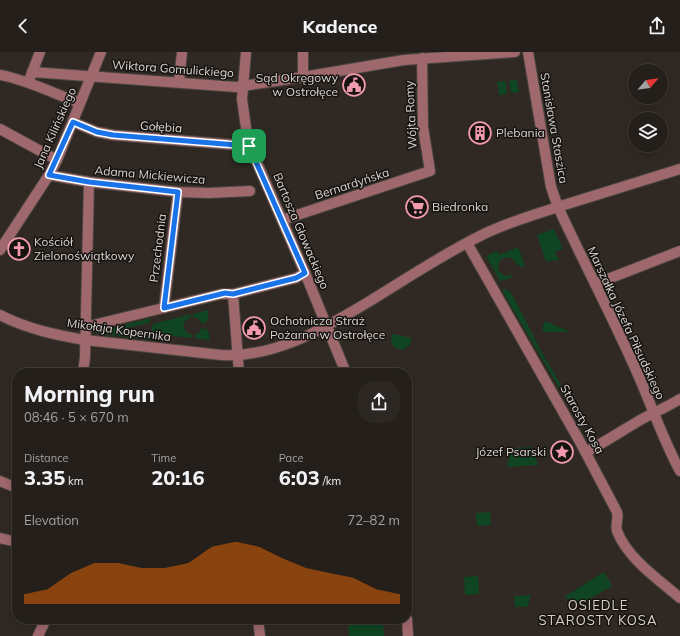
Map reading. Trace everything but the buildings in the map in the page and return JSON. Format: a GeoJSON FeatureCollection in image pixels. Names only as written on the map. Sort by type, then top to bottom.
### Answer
{"type":"FeatureCollection","features":[{"type":"Feature","properties":{"kind":"street"},"geometry":{"type":"LineString","coordinates":[[27,82],[40,52]]}},
{"type":"Feature","properties":{"kind":"street","name":"Jana Kilińskiego"},"geometry":{"type":"LineString","coordinates":[[0,250],[49,175],[57,160],[101,52]]}},
{"type":"Feature","properties":{"kind":"street"},"geometry":{"type":"LineString","coordinates":[[179,82],[182,52]]}},
{"type":"Feature","properties":{"kind":"street","name":"Bartosza Głowackiego"},"geometry":{"type":"LineString","coordinates":[[246,52],[243,86],[244,117],[249,146],[305,273],[344,368]]}},
{"type":"Feature","properties":{"kind":"street"},"geometry":{"type":"LineString","coordinates":[[303,52],[303,78]]}},
{"type":"Feature","properties":{"kind":"street","name":"Wiktora Gomulickiego"},"geometry":{"type":"LineString","coordinates":[[32,72],[236,87],[303,78],[404,60],[460,53],[515,52]]}},
{"type":"Feature","properties":{"kind":"street","name":"Stanisława Staszica"},"geometry":{"type":"LineString","coordinates":[[528,52],[551,187],[558,207]]}},
{"type":"Feature","properties":{"kind":"street","name":"Wójta Romy"},"geometry":{"type":"LineString","coordinates":[[422,58],[423,127],[430,171]]}},
{"type":"Feature","properties":{"kind":"street"},"geometry":{"type":"LineString","coordinates":[[0,75],[27,82],[36,87],[80,103]]}},
{"type":"Feature","properties":{"kind":"street","name":"Gołębia"},"geometry":{"type":"LineString","coordinates":[[73,122],[97,132],[113,135],[249,146]]}},
{"type":"Feature","properties":{"kind":"street"},"geometry":{"type":"LineString","coordinates":[[0,129],[57,160]]}},
{"type":"Feature","properties":{"kind":"street","name":"Mikołaja Kopernika"},"geometry":{"type":"LineString","coordinates":[[0,315],[34,329],[85,340],[187,352],[237,356],[275,348],[298,340],[326,326],[467,243],[496,228],[680,168]]}},
{"type":"Feature","properties":{"kind":"street","name":"Bernardyńska"},"geometry":{"type":"LineString","coordinates":[[282,220],[430,171]]}},
{"type":"Feature","properties":{"kind":"street","name":"Adama Mickiewicza"},"geometry":{"type":"LineString","coordinates":[[49,175],[89,182],[178,192],[209,193],[250,191]]}},
{"type":"Feature","properties":{"kind":"street"},"geometry":{"type":"LineString","coordinates":[[83,368],[89,182]]}},
{"type":"Feature","properties":{"kind":"street","name":"Przechodnia"},"geometry":{"type":"LineString","coordinates":[[164,308],[178,192]]}},
{"type":"Feature","properties":{"kind":"street","name":"Marszałka Józefa Piłsudskiego"},"geometry":{"type":"LineString","coordinates":[[558,207],[637,372],[658,426],[680,471]]}},
{"type":"Feature","properties":{"kind":"street","name":"Starosty Kosa"},"geometry":{"type":"LineString","coordinates":[[467,243],[586,452],[618,512],[617,530],[638,562],[680,598]]}},
{"type":"Feature","properties":{"kind":"street"},"geometry":{"type":"LineString","coordinates":[[595,284],[680,251]]}},
{"type":"Feature","properties":{"kind":"street","name":"Mikołaja Kopernika"},"geometry":{"type":"LineString","coordinates":[[85,327],[225,293],[233,294],[296,278],[305,273]]}},
{"type":"Feature","properties":{"kind":"street"},"geometry":{"type":"LineString","coordinates":[[233,294],[238,368]]}},
{"type":"Feature","properties":{"kind":"street"},"geometry":{"type":"LineString","coordinates":[[586,452],[680,399]]}},
{"type":"Feature","properties":{"kind":"street"},"geometry":{"type":"LineString","coordinates":[[0,481],[12,486]]}},
{"type":"Feature","properties":{"kind":"street"},"geometry":{"type":"LineString","coordinates":[[0,538],[12,541]]}},
{"type":"Feature","properties":{"kind":"street"},"geometry":{"type":"LineString","coordinates":[[38,636],[44,624]]}},
{"type":"Feature","properties":{"kind":"street"},"geometry":{"type":"LineString","coordinates":[[259,624],[260,636]]}},
{"type":"Feature","properties":{"kind":"street"},"geometry":{"type":"LineString","coordinates":[[407,624],[408,636]]}},
{"type":"Feature","properties":{"kind":"green space"},"geometry":{"type":"Polygon","coordinates":[[[511,80],[517,80],[519,92],[511,93],[509,82],[511,80]]]}},
{"type":"Feature","properties":{"kind":"green space"},"geometry":{"type":"Polygon","coordinates":[[[504,81],[506,83],[507,94],[499,95],[497,82],[504,81]]]}},
{"type":"Feature","properties":{"kind":"green space"},"geometry":{"type":"Polygon","coordinates":[[[554,229],[563,249],[555,252],[559,261],[555,260],[546,262],[537,235],[554,229]]]}},
{"type":"Feature","properties":{"kind":"green space"},"geometry":{"type":"Polygon","coordinates":[[[518,247],[525,266],[523,267],[517,265],[514,260],[510,258],[503,258],[498,264],[499,272],[506,276],[513,274],[511,278],[500,281],[486,256],[497,251],[499,255],[518,247]]]}},
{"type":"Feature","properties":{"kind":"green space"},"geometry":{"type":"Polygon","coordinates":[[[503,288],[509,291],[513,296],[541,351],[567,395],[565,398],[503,292],[503,288]]]}},
{"type":"Feature","properties":{"kind":"green space"},"geometry":{"type":"Polygon","coordinates":[[[208,310],[208,319],[205,323],[201,323],[198,318],[193,317],[193,314],[208,310]]]}},
{"type":"Feature","properties":{"kind":"green space"},"geometry":{"type":"Polygon","coordinates":[[[191,314],[191,317],[185,321],[183,326],[186,332],[192,335],[192,338],[154,334],[151,331],[153,324],[191,314]]]}},
{"type":"Feature","properties":{"kind":"green space"},"geometry":{"type":"Polygon","coordinates":[[[151,318],[149,323],[127,328],[126,331],[128,333],[152,336],[152,340],[93,333],[151,318]]]}},
{"type":"Feature","properties":{"kind":"green space"},"geometry":{"type":"Polygon","coordinates":[[[545,321],[571,332],[544,332],[542,330],[545,321]]]}},
{"type":"Feature","properties":{"kind":"green space"},"geometry":{"type":"Polygon","coordinates":[[[201,328],[208,330],[210,340],[195,338],[194,335],[200,332],[201,328]]]}},
{"type":"Feature","properties":{"kind":"green space"},"geometry":{"type":"Polygon","coordinates":[[[392,334],[412,338],[410,345],[403,350],[395,348],[391,342],[392,334]]]}},
{"type":"Feature","properties":{"kind":"green space"},"geometry":{"type":"Polygon","coordinates":[[[532,447],[538,465],[507,467],[512,448],[532,447]]]}},
{"type":"Feature","properties":{"kind":"green space"},"geometry":{"type":"Polygon","coordinates":[[[490,512],[491,525],[477,526],[476,513],[490,512]]]}},
{"type":"Feature","properties":{"kind":"green space"},"geometry":{"type":"Polygon","coordinates":[[[604,572],[612,586],[581,604],[564,597],[604,572]]]}},
{"type":"Feature","properties":{"kind":"green space"},"geometry":{"type":"Polygon","coordinates":[[[478,576],[479,594],[465,595],[464,577],[478,576]]]}},
{"type":"Feature","properties":{"kind":"green space"},"geometry":{"type":"Polygon","coordinates":[[[531,595],[527,607],[515,607],[514,596],[531,595]]]}},
{"type":"Feature","properties":{"kind":"green space"},"geometry":{"type":"Polygon","coordinates":[[[348,624],[383,624],[384,636],[349,636],[348,624]]]}},
{"type":"Feature","properties":{"kind":"place","name":"Sąd Okręgowy w Ostrołęce"},"geometry":{"type":"Point","coordinates":[354,85]}},
{"type":"Feature","properties":{"kind":"place","name":"Plebania"},"geometry":{"type":"Point","coordinates":[480,133]}},
{"type":"Feature","properties":{"kind":"place","name":"Biedronka"},"geometry":{"type":"Point","coordinates":[417,207]}},
{"type":"Feature","properties":{"kind":"place","name":"Kościół Zielonoświątkowy"},"geometry":{"type":"Point","coordinates":[19,249]}},
{"type":"Feature","properties":{"kind":"place","name":"Ochotnicza Straż Pożarna w Ostrołęce"},"geometry":{"type":"Point","coordinates":[254,328]}},
{"type":"Feature","properties":{"kind":"place","name":"Józef Psarski"},"geometry":{"type":"Point","coordinates":[562,452]}},
{"type":"Feature","properties":{"kind":"district","name":"OSIEDLE STAROSTY KOSA"},"geometry":{"type":"Point","coordinates":[598,612]}},
{"type":"Feature","properties":{"kind":"route"},"geometry":{"type":"LineString","coordinates":[[73,122],[97,132],[113,135],[249,146],[305,273],[296,278],[233,294],[225,293],[164,308],[178,192],[72,180],[49,175],[73,122]]}}]}
